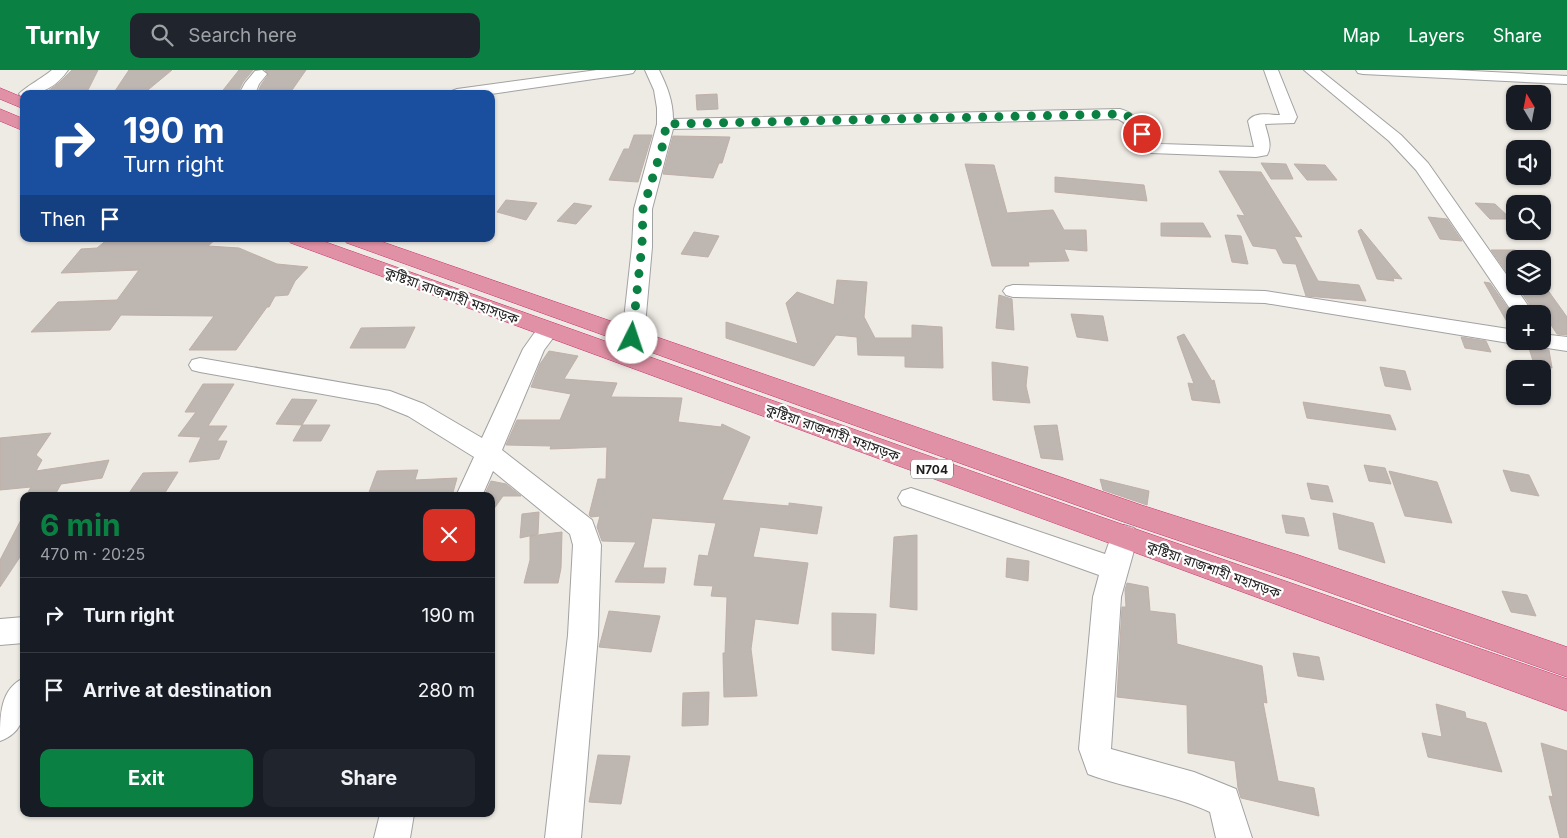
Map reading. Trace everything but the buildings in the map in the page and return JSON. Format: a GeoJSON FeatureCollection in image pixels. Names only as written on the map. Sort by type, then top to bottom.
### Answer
{"type":"FeatureCollection","features":[{"type":"Feature","properties":{"kind":"highway"},"geometry":{"type":"LineString","coordinates":[[0,114],[20,124]]}},
{"type":"Feature","properties":{"kind":"highway","name":"কুষ্টিয়া রাজশাহী মহাসড়ক"},"geometry":{"type":"LineString","coordinates":[[308,242],[632,338],[800,408],[958,478],[1567,695]]}},
{"type":"Feature","properties":{"kind":"highway","name":"কুষ্টিয়া রাজশাহী মহাসড়ক"},"geometry":{"type":"LineString","coordinates":[[361,242],[480,293],[548,330],[1122,510],[1298,568],[1567,662]]}},
{"type":"Feature","properties":{"kind":"highway"},"geometry":{"type":"LineString","coordinates":[[1291,598],[1298,568]]}},
{"type":"Feature","properties":{"kind":"street"},"geometry":{"type":"LineString","coordinates":[[33,90],[42,86],[61,70]]}},
{"type":"Feature","properties":{"kind":"street"},"geometry":{"type":"LineString","coordinates":[[504,70],[506,87]]}},
{"type":"Feature","properties":{"kind":"street"},"geometry":{"type":"LineString","coordinates":[[485,90],[628,70]]}},
{"type":"Feature","properties":{"kind":"street"},"geometry":{"type":"LineString","coordinates":[[632,338],[642,245],[643,209],[664,141],[666,124],[660,85],[652,70]]}},
{"type":"Feature","properties":{"kind":"street"},"geometry":{"type":"LineString","coordinates":[[666,124],[1120,114],[1130,117],[1150,146],[1156,149],[1256,152],[1261,150],[1262,147],[1256,121],[1260,119],[1288,120],[1289,117],[1271,70]]}},
{"type":"Feature","properties":{"kind":"street"},"geometry":{"type":"LineString","coordinates":[[1311,70],[1395,138],[1422,167],[1518,305]]}},
{"type":"Feature","properties":{"kind":"street"},"geometry":{"type":"LineString","coordinates":[[1363,70],[1558,76]]}},
{"type":"Feature","properties":{"kind":"street"},"geometry":{"type":"LineString","coordinates":[[249,90],[252,82],[260,74]]}},
{"type":"Feature","properties":{"kind":"street"},"geometry":{"type":"LineString","coordinates":[[1013,291],[1265,297],[1506,336]]}},
{"type":"Feature","properties":{"kind":"street"},"geometry":{"type":"LineString","coordinates":[[471,492],[534,349],[548,330]]}},
{"type":"Feature","properties":{"kind":"street"},"geometry":{"type":"LineString","coordinates":[[1551,342],[1567,344]]}},
{"type":"Feature","properties":{"kind":"street"},"geometry":{"type":"LineString","coordinates":[[200,365],[382,397],[416,410],[489,454],[582,528],[587,545],[583,635],[563,838]]}},
{"type":"Feature","properties":{"kind":"street"},"geometry":{"type":"LineString","coordinates":[[911,498],[1114,569]]}},
{"type":"Feature","properties":{"kind":"street"},"geometry":{"type":"LineString","coordinates":[[1124,536],[1107,597],[1095,749],[1100,762],[1118,769],[1207,792],[1224,801],[1234,838]]}},
{"type":"Feature","properties":{"kind":"street"},"geometry":{"type":"LineString","coordinates":[[0,632],[20,630]]}},
{"type":"Feature","properties":{"kind":"street"},"geometry":{"type":"LineString","coordinates":[[0,726],[20,698]]}},
{"type":"Feature","properties":{"kind":"street"},"geometry":{"type":"LineString","coordinates":[[392,838],[396,817]]}},
{"type":"Feature","properties":{"kind":"route"},"geometry":{"type":"LineString","coordinates":[[632,338],[642,245],[643,209],[664,141],[666,124],[1120,114],[1130,117],[1142,134]]}}]}
